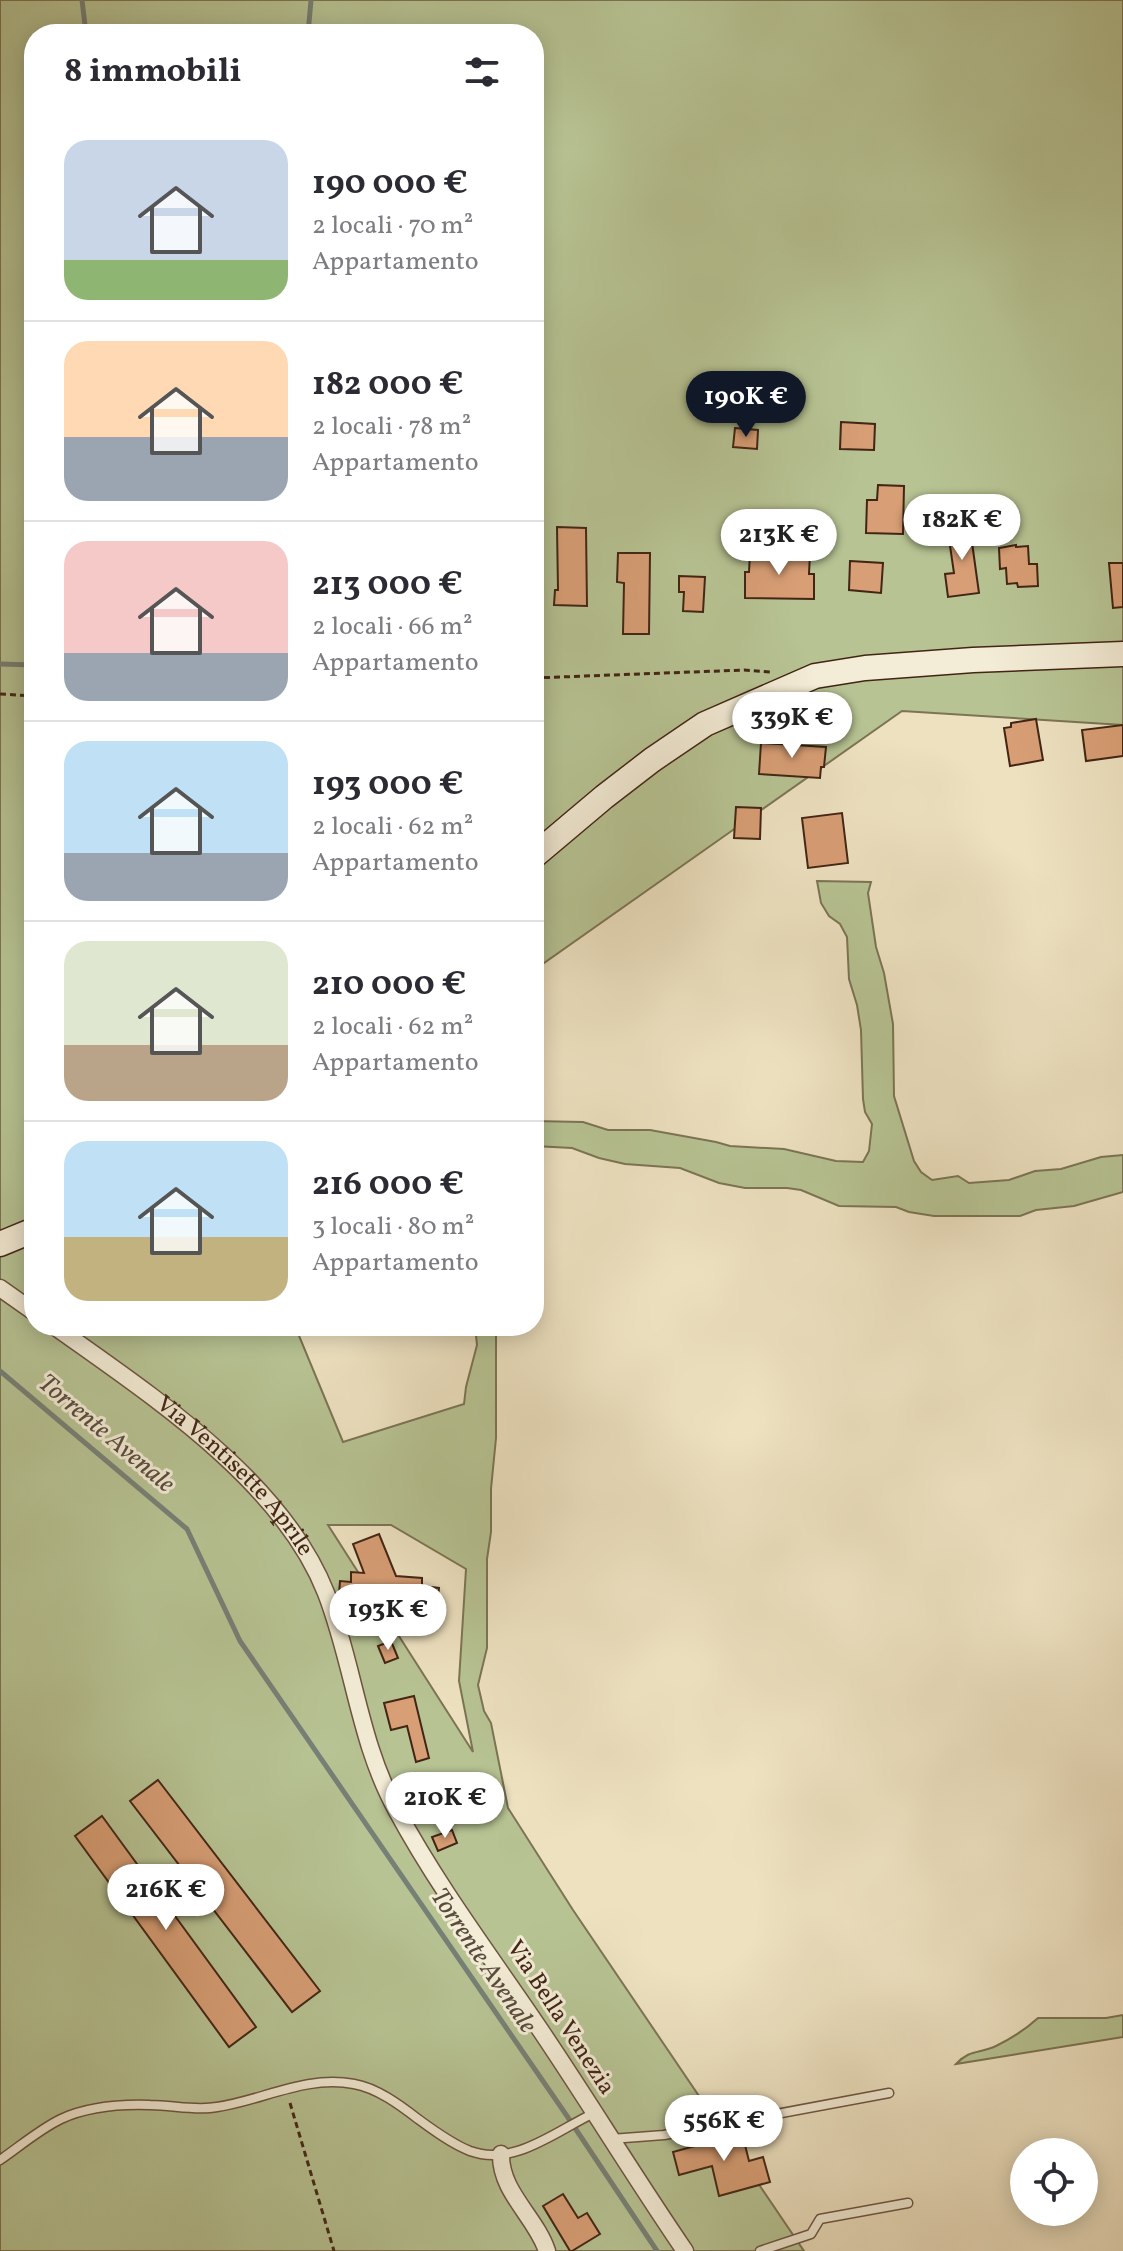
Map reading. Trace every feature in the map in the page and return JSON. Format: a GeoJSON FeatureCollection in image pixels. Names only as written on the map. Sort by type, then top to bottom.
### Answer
{"type":"FeatureCollection","features":[{"type":"Feature","properties":{"kind":"main road"},"geometry":{"type":"LineString","coordinates":[[544,848],[628,778],[705,724],[815,676],[865,668],[973,660],[1123,654]]}},
{"type":"Feature","properties":{"kind":"main road"},"geometry":{"type":"LineString","coordinates":[[0,1244],[24,1234]]}},
{"type":"Feature","properties":{"kind":"street"},"geometry":{"type":"LineString","coordinates":[[0,1288],[24,1305]]}},
{"type":"Feature","properties":{"kind":"street","name":"Via Ventisette Aprile"},"geometry":{"type":"LineString","coordinates":[[68,1336],[164,1404],[227,1459],[293,1531],[326,1592],[338,1626],[363,1727],[396,1810]]}},
{"type":"Feature","properties":{"kind":"street","name":"Via Bella Venezia"},"geometry":{"type":"LineString","coordinates":[[396,1810],[434,1873],[554,2050],[588,2115],[610,2139],[685,2251]]}},
{"type":"Feature","properties":{"kind":"street"},"geometry":{"type":"LineString","coordinates":[[501,2154],[502,2171],[547,2251]]}},
{"type":"Feature","properties":{"kind":"lane"},"geometry":{"type":"LineString","coordinates":[[0,2160],[59,2120],[91,2109],[114,2105],[193,2109],[217,2107],[291,2087],[329,2081],[357,2084],[388,2098],[468,2150],[490,2156],[524,2147],[588,2115]]}},
{"type":"Feature","properties":{"kind":"lane"},"geometry":{"type":"LineString","coordinates":[[610,2139],[664,2135],[889,2093]]}},
{"type":"Feature","properties":{"kind":"lane"},"geometry":{"type":"LineString","coordinates":[[760,2251],[811,2234],[820,2219],[908,2203]]}},
{"type":"Feature","properties":{"kind":"path"},"geometry":{"type":"LineString","coordinates":[[544,678],[744,670],[772,673]]}},
{"type":"Feature","properties":{"kind":"path"},"geometry":{"type":"LineString","coordinates":[[0,694],[24,695]]}},
{"type":"Feature","properties":{"kind":"path"},"geometry":{"type":"LineString","coordinates":[[291,2087],[293,2113],[334,2251]]}},
{"type":"Feature","properties":{"kind":"green space"},"geometry":{"type":"Polygon","coordinates":[[[0,0],[1123,0],[1123,725],[902,711],[544,963],[544,24],[24,24],[24,1336],[299,1336],[343,1442],[464,1404],[477,1345],[476,1336],[496,1336],[496,1438],[487,1559],[487,1648],[478,1685],[484,1711],[491,1723],[508,1808],[573,1910],[804,2251],[0,2251],[0,0]],[[328,1525],[473,1752],[459,1681],[466,1569],[391,1525],[328,1525]]]}},
{"type":"Feature","properties":{"kind":"green space"},"geometry":{"type":"Polygon","coordinates":[[[817,881],[871,882],[868,893],[876,947],[893,1024],[894,1096],[914,1161],[921,1172],[932,1180],[958,1176],[969,1183],[1009,1180],[1035,1171],[1061,1169],[1101,1157],[1123,1155],[1123,1192],[1074,1206],[1036,1210],[1020,1216],[934,1216],[896,1207],[839,1206],[801,1190],[745,1188],[719,1183],[680,1168],[625,1164],[572,1148],[544,1147],[544,1121],[583,1122],[608,1130],[650,1130],[730,1146],[784,1149],[836,1161],[863,1162],[869,1151],[872,1124],[865,1112],[863,1099],[861,1030],[849,979],[847,937],[821,903],[817,881]]]}},
{"type":"Feature","properties":{"kind":"green space"},"geometry":{"type":"Polygon","coordinates":[[[1123,2015],[1123,2037],[956,2064],[970,2054],[1007,2040],[1038,2018],[1123,2015]]]}},
{"type":"Feature","properties":{"kind":"building"},"geometry":{"type":"Polygon","coordinates":[[[841,422],[875,424],[874,450],[840,449],[841,422]]]}},
{"type":"Feature","properties":{"kind":"building"},"geometry":{"type":"Polygon","coordinates":[[[735,428],[758,430],[757,449],[733,447],[735,428]]]}},
{"type":"Feature","properties":{"kind":"building"},"geometry":{"type":"Polygon","coordinates":[[[878,485],[904,486],[903,534],[866,533],[867,500],[877,500],[878,485]]]}},
{"type":"Feature","properties":{"kind":"building"},"geometry":{"type":"Polygon","coordinates":[[[969,521],[979,593],[948,597],[945,574],[954,573],[947,525],[969,521]]]}},
{"type":"Feature","properties":{"kind":"building"},"geometry":{"type":"Polygon","coordinates":[[[557,527],[586,528],[587,606],[554,605],[555,590],[558,590],[557,527]]]}},
{"type":"Feature","properties":{"kind":"building"},"geometry":{"type":"Polygon","coordinates":[[[1028,546],[1029,564],[1037,564],[1038,586],[1007,584],[1006,568],[1000,569],[999,548],[1028,546]]]}},
{"type":"Feature","properties":{"kind":"building"},"geometry":{"type":"Polygon","coordinates":[[[618,553],[650,553],[649,634],[623,634],[624,583],[617,582],[618,553]]]}},
{"type":"Feature","properties":{"kind":"building"},"geometry":{"type":"Polygon","coordinates":[[[750,553],[810,554],[809,574],[814,574],[814,599],[745,598],[745,572],[749,572],[750,553]]]}},
{"type":"Feature","properties":{"kind":"building"},"geometry":{"type":"Polygon","coordinates":[[[850,561],[883,563],[881,593],[849,590],[850,561]]]}},
{"type":"Feature","properties":{"kind":"building"},"geometry":{"type":"Polygon","coordinates":[[[1109,563],[1123,563],[1123,607],[1113,608],[1109,563]]]}},
{"type":"Feature","properties":{"kind":"building"},"geometry":{"type":"Polygon","coordinates":[[[679,576],[705,577],[703,612],[683,611],[684,592],[679,592],[679,576]]]}},
{"type":"Feature","properties":{"kind":"building"},"geometry":{"type":"Polygon","coordinates":[[[1036,719],[1043,760],[1010,766],[1004,728],[1011,727],[1011,723],[1036,719]]]}},
{"type":"Feature","properties":{"kind":"building"},"geometry":{"type":"Polygon","coordinates":[[[1123,725],[1123,756],[1086,761],[1082,730],[1123,725]]]}},
{"type":"Feature","properties":{"kind":"building"},"geometry":{"type":"Polygon","coordinates":[[[761,743],[826,747],[820,778],[759,774],[761,743]]]}},
{"type":"Feature","properties":{"kind":"building"},"geometry":{"type":"Polygon","coordinates":[[[736,807],[761,808],[760,839],[734,838],[736,807]]]}},
{"type":"Feature","properties":{"kind":"building"},"geometry":{"type":"Polygon","coordinates":[[[842,813],[848,863],[808,868],[802,818],[842,813]]]}},
{"type":"Feature","properties":{"kind":"building"},"geometry":{"type":"Polygon","coordinates":[[[379,1534],[396,1576],[422,1578],[422,1586],[439,1588],[437,1611],[364,1604],[364,1597],[339,1595],[340,1581],[351,1582],[351,1572],[364,1573],[353,1544],[379,1534]]]}},
{"type":"Feature","properties":{"kind":"building"},"geometry":{"type":"Polygon","coordinates":[[[391,1641],[398,1658],[385,1663],[378,1646],[391,1641]]]}},
{"type":"Feature","properties":{"kind":"building"},"geometry":{"type":"Polygon","coordinates":[[[414,1696],[429,1758],[416,1762],[407,1726],[391,1730],[384,1703],[414,1696]]]}},
{"type":"Feature","properties":{"kind":"building"},"geometry":{"type":"Polygon","coordinates":[[[158,1780],[320,1991],[292,2012],[130,1801],[158,1780]]]}},
{"type":"Feature","properties":{"kind":"building"},"geometry":{"type":"Polygon","coordinates":[[[102,1816],[256,2027],[229,2047],[75,1836],[102,1816]]]}},
{"type":"Feature","properties":{"kind":"building"},"geometry":{"type":"Polygon","coordinates":[[[452,1830],[457,1843],[438,1851],[432,1837],[452,1830]]]}},
{"type":"Feature","properties":{"kind":"building"},"geometry":{"type":"Polygon","coordinates":[[[727,2130],[728,2136],[742,2133],[749,2161],[763,2157],[770,2182],[719,2196],[712,2166],[679,2175],[673,2152],[713,2141],[712,2133],[727,2130]]]}},
{"type":"Feature","properties":{"kind":"building"},"geometry":{"type":"Polygon","coordinates":[[[563,2194],[578,2218],[587,2213],[600,2234],[572,2251],[543,2206],[563,2194]]]}},
{"type":"Feature","properties":{"kind":"waterway"},"geometry":{"type":"LineString","coordinates":[[82,0],[85,24]]}},
{"type":"Feature","properties":{"kind":"waterway"},"geometry":{"type":"LineString","coordinates":[[309,24],[311,0]]}},
{"type":"Feature","properties":{"kind":"waterway"},"geometry":{"type":"LineString","coordinates":[[0,664],[24,665]]}},
{"type":"Feature","properties":{"kind":"waterway","name":"Torrente Avenale"},"geometry":{"type":"LineString","coordinates":[[0,1371],[187,1529],[240,1641],[657,2251]]}}]}
